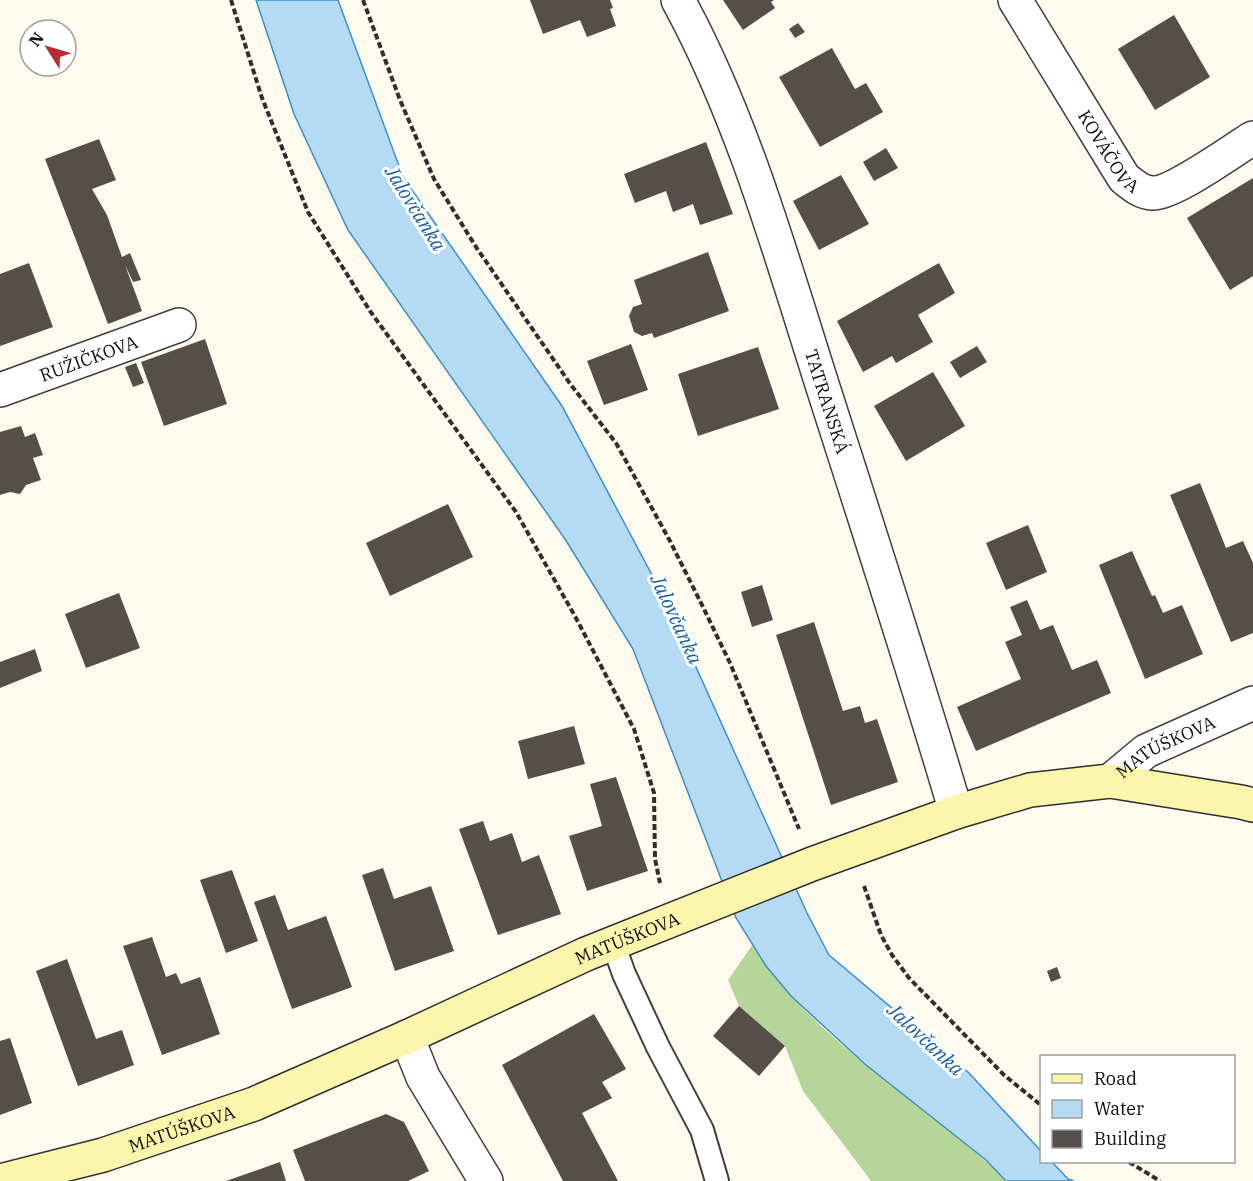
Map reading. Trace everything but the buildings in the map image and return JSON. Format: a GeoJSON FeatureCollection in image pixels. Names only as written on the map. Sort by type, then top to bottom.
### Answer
{"type":"FeatureCollection","features":[{"type":"Feature","properties":{"kind":"main road","name":"MATÚŠKOVA"},"geometry":{"type":"LineString","coordinates":[[0,1181],[103,1155],[254,1104],[614,943],[674,903],[812,864],[956,812],[1030,789],[1110,781]]}},
{"type":"Feature","properties":{"kind":"main road"},"geometry":{"type":"LineString","coordinates":[[1110,781],[1253,805]]}},
{"type":"Feature","properties":{"kind":"street","name":"TATRANSKÁ"},"geometry":{"type":"LineString","coordinates":[[678,0],[694,29],[727,105],[777,243],[956,812]]}},
{"type":"Feature","properties":{"kind":"street","name":"KOVÁČOVA"},"geometry":{"type":"LineString","coordinates":[[1015,0],[1124,178],[1138,190],[1154,193],[1174,187],[1253,138]]}},
{"type":"Feature","properties":{"kind":"street","name":"RUŽIČKOVA"},"geometry":{"type":"LineString","coordinates":[[0,390],[179,325]]}},
{"type":"Feature","properties":{"kind":"street","name":"MATÚŠKOVA"},"geometry":{"type":"LineString","coordinates":[[1110,781],[1146,751],[1253,703]]}},
{"type":"Feature","properties":{"kind":"street"},"geometry":{"type":"LineString","coordinates":[[407,1037],[423,1077],[486,1181]]}},
{"type":"Feature","properties":{"kind":"lane"},"geometry":{"type":"LineString","coordinates":[[614,943],[624,974],[658,1047],[702,1130],[717,1181]]}},
{"type":"Feature","properties":{"kind":"path"},"geometry":{"type":"LineString","coordinates":[[231,0],[261,98],[309,212],[370,311],[516,512],[576,618],[634,729],[654,793],[655,858],[674,903]]}},
{"type":"Feature","properties":{"kind":"path"},"geometry":{"type":"LineString","coordinates":[[363,0],[400,100],[434,179],[476,247],[571,385],[616,443],[670,541],[730,663],[800,831]]}},
{"type":"Feature","properties":{"kind":"path"},"geometry":{"type":"LineString","coordinates":[[850,850],[881,935],[909,978],[1004,1075],[1040,1105]]}},
{"type":"Feature","properties":{"kind":"path"},"geometry":{"type":"LineString","coordinates":[[1132,1163],[1160,1181]]}},
{"type":"Feature","properties":{"kind":"green space"},"geometry":{"type":"Polygon","coordinates":[[[753,944],[789,993],[810,1016],[857,1058],[969,1146],[1006,1181],[871,1181],[803,1091],[785,1046],[739,1006],[728,980],[753,944]]]}},
{"type":"Feature","properties":{"kind":"water","name":"Jalovčanka"},"geometry":{"type":"Polygon","coordinates":[[[256,0],[338,0],[403,177],[562,406],[668,605],[807,913],[829,955],[969,1073],[1040,1150],[1040,1163],[1053,1163],[1068,1179],[1074,1181],[1006,1181],[986,1160],[866,1065],[791,996],[766,966],[736,918],[633,649],[565,539],[348,230],[294,114],[256,0]]]}}]}
